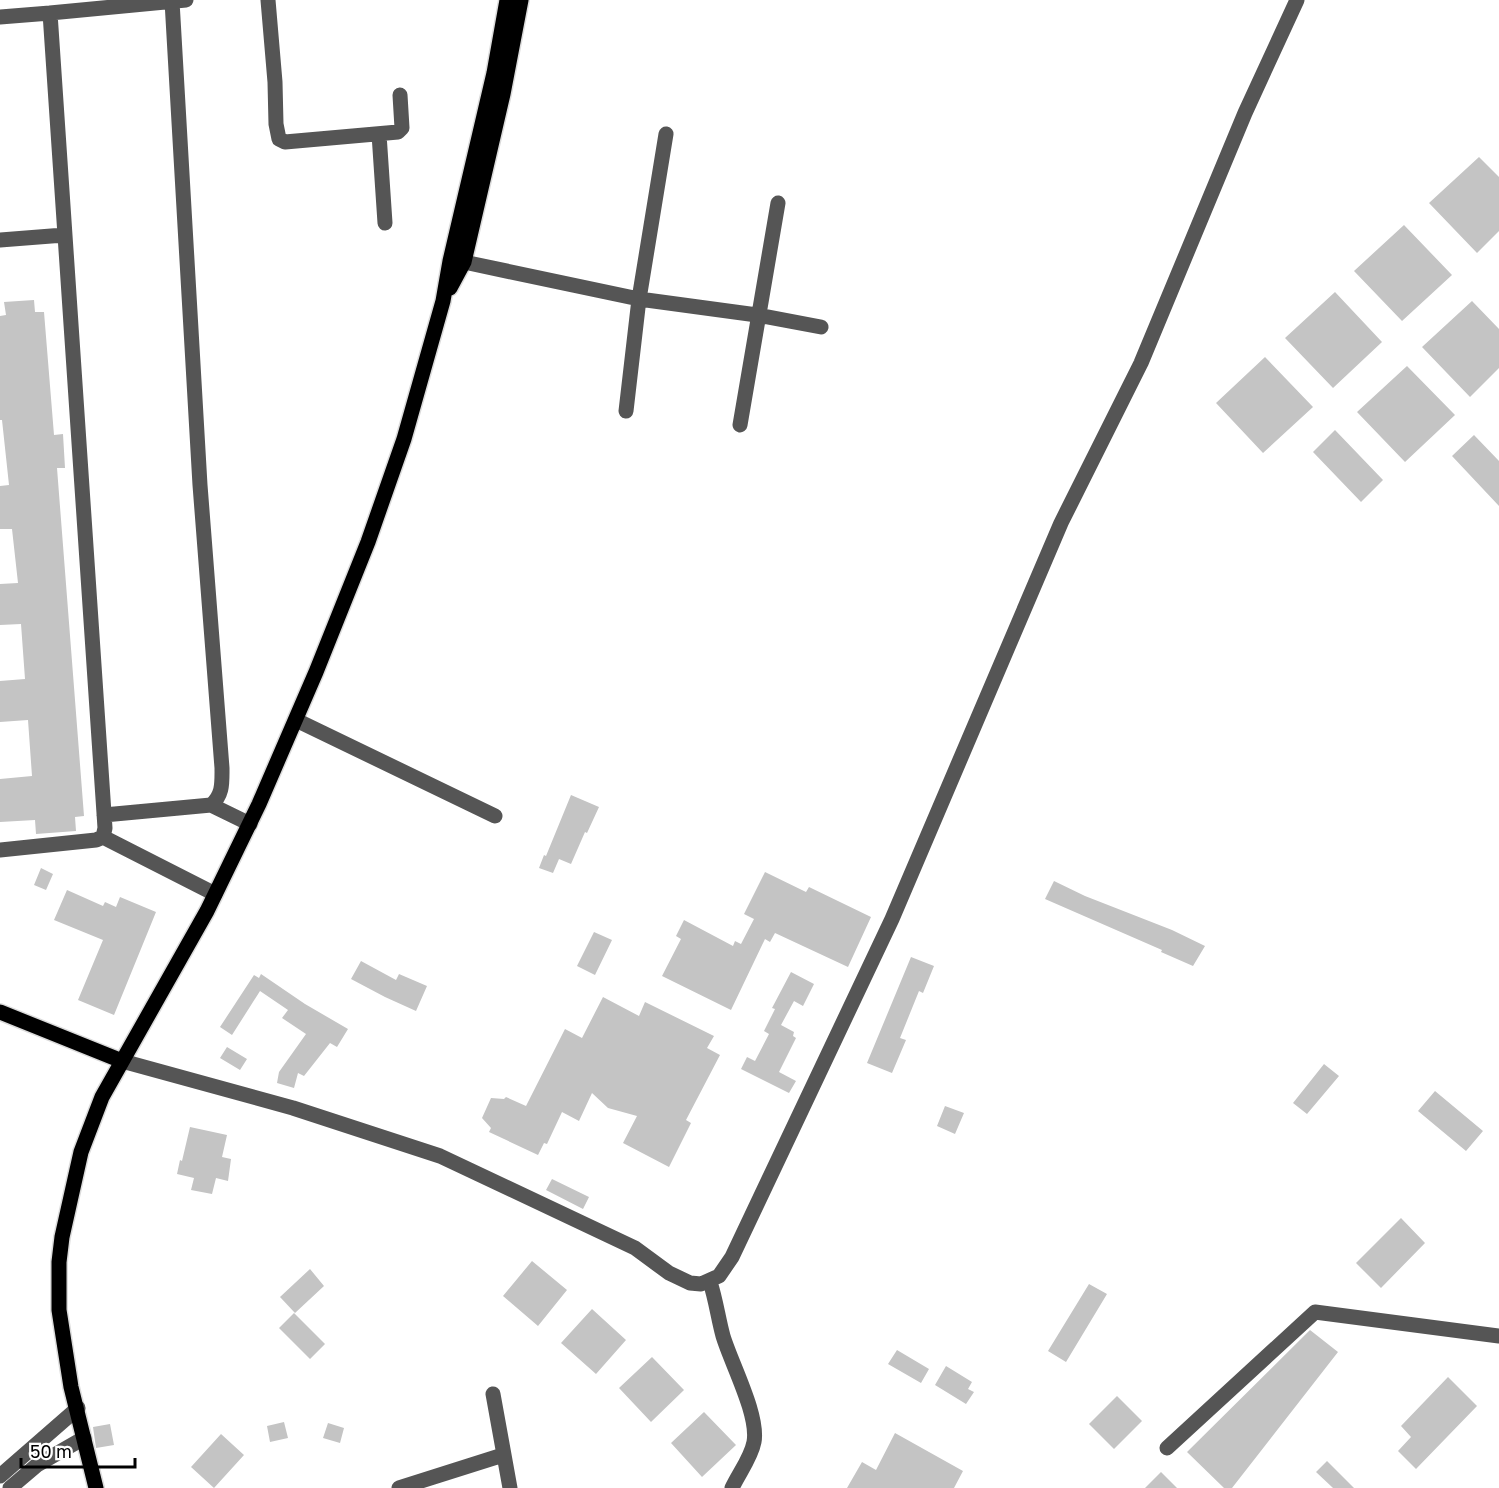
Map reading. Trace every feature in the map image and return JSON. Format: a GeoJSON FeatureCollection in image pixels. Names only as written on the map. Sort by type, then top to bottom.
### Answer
{"type":"FeatureCollection","features":[{"type":"Feature","properties":{"kind":"main road"},"geometry":{"type":"LineString","coordinates":[[457,261],[507,0]]}},
{"type":"Feature","properties":{"kind":"main road"},"geometry":{"type":"LineString","coordinates":[[96,1488],[71,1387],[59,1310],[58,1281],[61,1246],[81,1152],[102,1097],[211,892],[244,821],[296,720],[371,533],[407,429],[443,301],[457,261],[503,94],[521,0]]}},
{"type":"Feature","properties":{"kind":"main road"},"geometry":{"type":"LineString","coordinates":[[0,1012],[122,1061]]}},
{"type":"Feature","properties":{"kind":"street"},"geometry":{"type":"LineString","coordinates":[[268,0],[276,124],[279,139],[285,142],[398,132],[402,128],[400,95]]}},
{"type":"Feature","properties":{"kind":"street"},"geometry":{"type":"LineString","coordinates":[[122,1061],[293,1108],[433,1153],[635,1248],[680,1279],[701,1284],[710,1282],[719,1276],[732,1257],[892,919],[1061,523],[1141,363],[1245,113],[1297,0]]}},
{"type":"Feature","properties":{"kind":"street"},"geometry":{"type":"LineString","coordinates":[[0,17],[179,1],[201,485],[222,768],[222,788],[218,799],[211,805]]}},
{"type":"Feature","properties":{"kind":"street"},"geometry":{"type":"LineString","coordinates":[[50,13],[105,828],[103,837]]}},
{"type":"Feature","properties":{"kind":"street"},"geometry":{"type":"LineString","coordinates":[[379,134],[385,223]]}},
{"type":"Feature","properties":{"kind":"street"},"geometry":{"type":"LineString","coordinates":[[626,411],[639,298],[666,134]]}},
{"type":"Feature","properties":{"kind":"street"},"geometry":{"type":"LineString","coordinates":[[740,425],[757,315],[778,203]]}},
{"type":"Feature","properties":{"kind":"street"},"geometry":{"type":"LineString","coordinates":[[0,240],[64,235]]}},
{"type":"Feature","properties":{"kind":"street"},"geometry":{"type":"LineString","coordinates":[[457,261],[639,298],[821,327]]}},
{"type":"Feature","properties":{"kind":"street"},"geometry":{"type":"LineString","coordinates":[[296,720],[495,816]]}},
{"type":"Feature","properties":{"kind":"street"},"geometry":{"type":"LineString","coordinates":[[104,815],[211,805],[244,821]]}},
{"type":"Feature","properties":{"kind":"street"},"geometry":{"type":"LineString","coordinates":[[0,850],[96,840],[103,837]]}},
{"type":"Feature","properties":{"kind":"street"},"geometry":{"type":"LineString","coordinates":[[103,837],[211,892]]}},
{"type":"Feature","properties":{"kind":"street"},"geometry":{"type":"LineString","coordinates":[[710,1282],[723,1334],[751,1413],[754,1430],[751,1451],[732,1488]]}},
{"type":"Feature","properties":{"kind":"street"},"geometry":{"type":"LineString","coordinates":[[1167,1448],[1315,1312],[1499,1336]]}},
{"type":"Feature","properties":{"kind":"street"},"geometry":{"type":"LineString","coordinates":[[493,1394],[510,1488]]}},
{"type":"Feature","properties":{"kind":"street"},"geometry":{"type":"LineString","coordinates":[[0,1476],[78,1408]]}},
{"type":"Feature","properties":{"kind":"street"},"geometry":{"type":"LineString","coordinates":[[10,1488],[38,1465],[84,1438]]}},
{"type":"Feature","properties":{"kind":"street"},"geometry":{"type":"LineString","coordinates":[[399,1488],[503,1455]]}},
{"type":"Feature","properties":{"kind":"building"},"geometry":{"type":"Polygon","coordinates":[[[1479,157],[1499,177],[1499,231],[1477,253],[1429,203],[1479,157]]]}},
{"type":"Feature","properties":{"kind":"building"},"geometry":{"type":"Polygon","coordinates":[[[1404,225],[1452,275],[1402,321],[1354,271],[1404,225]]]}},
{"type":"Feature","properties":{"kind":"building"},"geometry":{"type":"Polygon","coordinates":[[[1335,292],[1382,342],[1333,388],[1285,338],[1335,292]]]}},
{"type":"Feature","properties":{"kind":"building"},"geometry":{"type":"Polygon","coordinates":[[[34,300],[35,312],[44,312],[54,435],[63,434],[65,468],[57,468],[84,816],[75,817],[76,831],[36,834],[35,820],[0,822],[0,779],[32,776],[28,720],[0,722],[0,681],[25,679],[21,624],[0,625],[0,584],[18,583],[12,529],[0,529],[0,486],[9,485],[2,420],[0,420],[0,316],[6,315],[4,302],[34,300]]]}},
{"type":"Feature","properties":{"kind":"building"},"geometry":{"type":"Polygon","coordinates":[[[1472,301],[1499,329],[1499,368],[1470,397],[1422,347],[1472,301]]]}},
{"type":"Feature","properties":{"kind":"building"},"geometry":{"type":"Polygon","coordinates":[[[1265,357],[1313,407],[1263,453],[1216,403],[1265,357]]]}},
{"type":"Feature","properties":{"kind":"building"},"geometry":{"type":"Polygon","coordinates":[[[1407,366],[1455,415],[1405,462],[1357,412],[1407,366]]]}},
{"type":"Feature","properties":{"kind":"building"},"geometry":{"type":"Polygon","coordinates":[[[1335,430],[1383,480],[1361,502],[1313,452],[1335,430]]]}},
{"type":"Feature","properties":{"kind":"building"},"geometry":{"type":"Polygon","coordinates":[[[1474,435],[1499,461],[1499,506],[1452,456],[1474,435]]]}},
{"type":"Feature","properties":{"kind":"building"},"geometry":{"type":"Polygon","coordinates":[[[571,795],[599,807],[571,864],[559,859],[553,873],[539,868],[571,795]]]}},
{"type":"Feature","properties":{"kind":"building"},"geometry":{"type":"Polygon","coordinates":[[[41,868],[53,874],[46,890],[34,885],[41,868]]]}},
{"type":"Feature","properties":{"kind":"building"},"geometry":{"type":"Polygon","coordinates":[[[765,872],[806,892],[809,887],[871,917],[848,967],[775,933],[770,942],[765,939],[731,1010],[662,976],[681,939],[676,936],[684,920],[733,946],[735,941],[741,944],[754,919],[744,914],[765,872]]]}},
{"type":"Feature","properties":{"kind":"building"},"geometry":{"type":"Polygon","coordinates":[[[1054,881],[1205,946],[1193,966],[1045,899],[1054,881]]]}},
{"type":"Feature","properties":{"kind":"building"},"geometry":{"type":"Polygon","coordinates":[[[67,890],[103,906],[105,902],[116,907],[120,897],[156,912],[114,1015],[78,1000],[103,940],[54,920],[67,890]]]}},
{"type":"Feature","properties":{"kind":"building"},"geometry":{"type":"Polygon","coordinates":[[[594,932],[612,940],[595,975],[577,966],[594,932]]]}},
{"type":"Feature","properties":{"kind":"building"},"geometry":{"type":"Polygon","coordinates":[[[911,957],[934,966],[923,993],[919,991],[900,1038],[906,1040],[892,1073],[867,1063],[911,957]]]}},
{"type":"Feature","properties":{"kind":"building"},"geometry":{"type":"Polygon","coordinates":[[[361,961],[396,980],[399,974],[427,986],[416,1011],[351,979],[361,961]]]}},
{"type":"Feature","properties":{"kind":"building"},"geometry":{"type":"Polygon","coordinates":[[[791,972],[814,984],[803,1006],[794,1001],[781,1025],[794,1032],[793,1036],[796,1038],[779,1072],[796,1081],[789,1093],[741,1069],[747,1057],[755,1061],[769,1034],[764,1031],[775,1009],[772,1008],[791,972]]]}},
{"type":"Feature","properties":{"kind":"building"},"geometry":{"type":"Polygon","coordinates":[[[261,974],[305,1004],[348,1029],[337,1047],[330,1043],[304,1076],[298,1073],[294,1088],[277,1083],[279,1072],[306,1034],[282,1018],[288,1010],[260,991],[232,1035],[220,1027],[254,975],[259,978],[261,974]]]}},
{"type":"Feature","properties":{"kind":"building"},"geometry":{"type":"Polygon","coordinates":[[[603,997],[639,1016],[645,1002],[714,1036],[707,1048],[720,1055],[686,1120],[691,1123],[669,1167],[623,1143],[637,1116],[608,1108],[592,1093],[579,1121],[562,1112],[547,1144],[544,1143],[538,1155],[489,1132],[491,1128],[482,1118],[491,1098],[504,1099],[506,1097],[526,1106],[565,1029],[582,1038],[603,997]]]}},
{"type":"Feature","properties":{"kind":"building"},"geometry":{"type":"Polygon","coordinates":[[[227,1047],[247,1059],[240,1070],[220,1058],[227,1047]]]}},
{"type":"Feature","properties":{"kind":"building"},"geometry":{"type":"Polygon","coordinates":[[[1324,1064],[1339,1076],[1307,1114],[1293,1103],[1324,1064]]]}},
{"type":"Feature","properties":{"kind":"building"},"geometry":{"type":"Polygon","coordinates":[[[1435,1091],[1483,1131],[1466,1151],[1418,1111],[1435,1091]]]}},
{"type":"Feature","properties":{"kind":"building"},"geometry":{"type":"Polygon","coordinates":[[[945,1106],[964,1113],[955,1134],[937,1126],[945,1106]]]}},
{"type":"Feature","properties":{"kind":"building"},"geometry":{"type":"Polygon","coordinates":[[[190,1127],[227,1135],[222,1157],[231,1159],[228,1181],[216,1178],[212,1194],[191,1190],[194,1178],[177,1174],[190,1127]]]}},
{"type":"Feature","properties":{"kind":"building"},"geometry":{"type":"Polygon","coordinates":[[[552,1179],[589,1197],[583,1209],[546,1190],[552,1179]]]}},
{"type":"Feature","properties":{"kind":"building"},"geometry":{"type":"Polygon","coordinates":[[[1401,1218],[1425,1243],[1381,1288],[1356,1263],[1401,1218]]]}},
{"type":"Feature","properties":{"kind":"building"},"geometry":{"type":"Polygon","coordinates":[[[532,1261],[567,1290],[538,1326],[503,1296],[532,1261]]]}},
{"type":"Feature","properties":{"kind":"building"},"geometry":{"type":"Polygon","coordinates":[[[310,1269],[324,1286],[295,1313],[280,1297],[310,1269]]]}},
{"type":"Feature","properties":{"kind":"building"},"geometry":{"type":"Polygon","coordinates":[[[1089,1284],[1107,1294],[1066,1362],[1048,1351],[1089,1284]]]}},
{"type":"Feature","properties":{"kind":"building"},"geometry":{"type":"Polygon","coordinates":[[[592,1309],[626,1340],[596,1374],[561,1343],[592,1309]]]}},
{"type":"Feature","properties":{"kind":"building"},"geometry":{"type":"Polygon","coordinates":[[[294,1313],[325,1344],[310,1359],[279,1328],[294,1313]]]}},
{"type":"Feature","properties":{"kind":"building"},"geometry":{"type":"Polygon","coordinates":[[[1310,1330],[1338,1352],[1232,1488],[1224,1488],[1187,1452],[1310,1330]]]}},
{"type":"Feature","properties":{"kind":"building"},"geometry":{"type":"Polygon","coordinates":[[[897,1350],[929,1369],[921,1383],[888,1364],[897,1350]]]}},
{"type":"Feature","properties":{"kind":"building"},"geometry":{"type":"Polygon","coordinates":[[[652,1357],[684,1390],[651,1422],[619,1388],[652,1357]]]}},
{"type":"Feature","properties":{"kind":"building"},"geometry":{"type":"Polygon","coordinates":[[[946,1366],[972,1382],[968,1389],[974,1392],[966,1404],[935,1385],[946,1366]]]}},
{"type":"Feature","properties":{"kind":"building"},"geometry":{"type":"Polygon","coordinates":[[[1448,1377],[1477,1406],[1416,1469],[1398,1451],[1411,1437],[1401,1426],[1448,1377]]]}},
{"type":"Feature","properties":{"kind":"building"},"geometry":{"type":"Polygon","coordinates":[[[1117,1396],[1142,1421],[1114,1449],[1089,1424],[1117,1396]]]}},
{"type":"Feature","properties":{"kind":"building"},"geometry":{"type":"Polygon","coordinates":[[[704,1412],[736,1445],[702,1477],[671,1443],[704,1412]]]}},
{"type":"Feature","properties":{"kind":"building"},"geometry":{"type":"Polygon","coordinates":[[[284,1422],[288,1438],[270,1442],[267,1426],[284,1422]]]}},
{"type":"Feature","properties":{"kind":"building"},"geometry":{"type":"Polygon","coordinates":[[[328,1423],[344,1428],[340,1443],[323,1438],[328,1423]]]}},
{"type":"Feature","properties":{"kind":"building"},"geometry":{"type":"Polygon","coordinates":[[[110,1424],[114,1445],[96,1448],[93,1427],[110,1424]]]}},
{"type":"Feature","properties":{"kind":"building"},"geometry":{"type":"Polygon","coordinates":[[[895,1433],[963,1471],[954,1488],[847,1488],[862,1462],[876,1470],[895,1433]]]}},
{"type":"Feature","properties":{"kind":"building"},"geometry":{"type":"Polygon","coordinates":[[[221,1434],[244,1455],[214,1488],[191,1467],[221,1434]]]}},
{"type":"Feature","properties":{"kind":"building"},"geometry":{"type":"Polygon","coordinates":[[[1327,1461],[1354,1488],[1333,1488],[1316,1472],[1327,1461]]]}},
{"type":"Feature","properties":{"kind":"building"},"geometry":{"type":"Polygon","coordinates":[[[1161,1472],[1177,1488],[1145,1488],[1161,1472]]]}}]}
